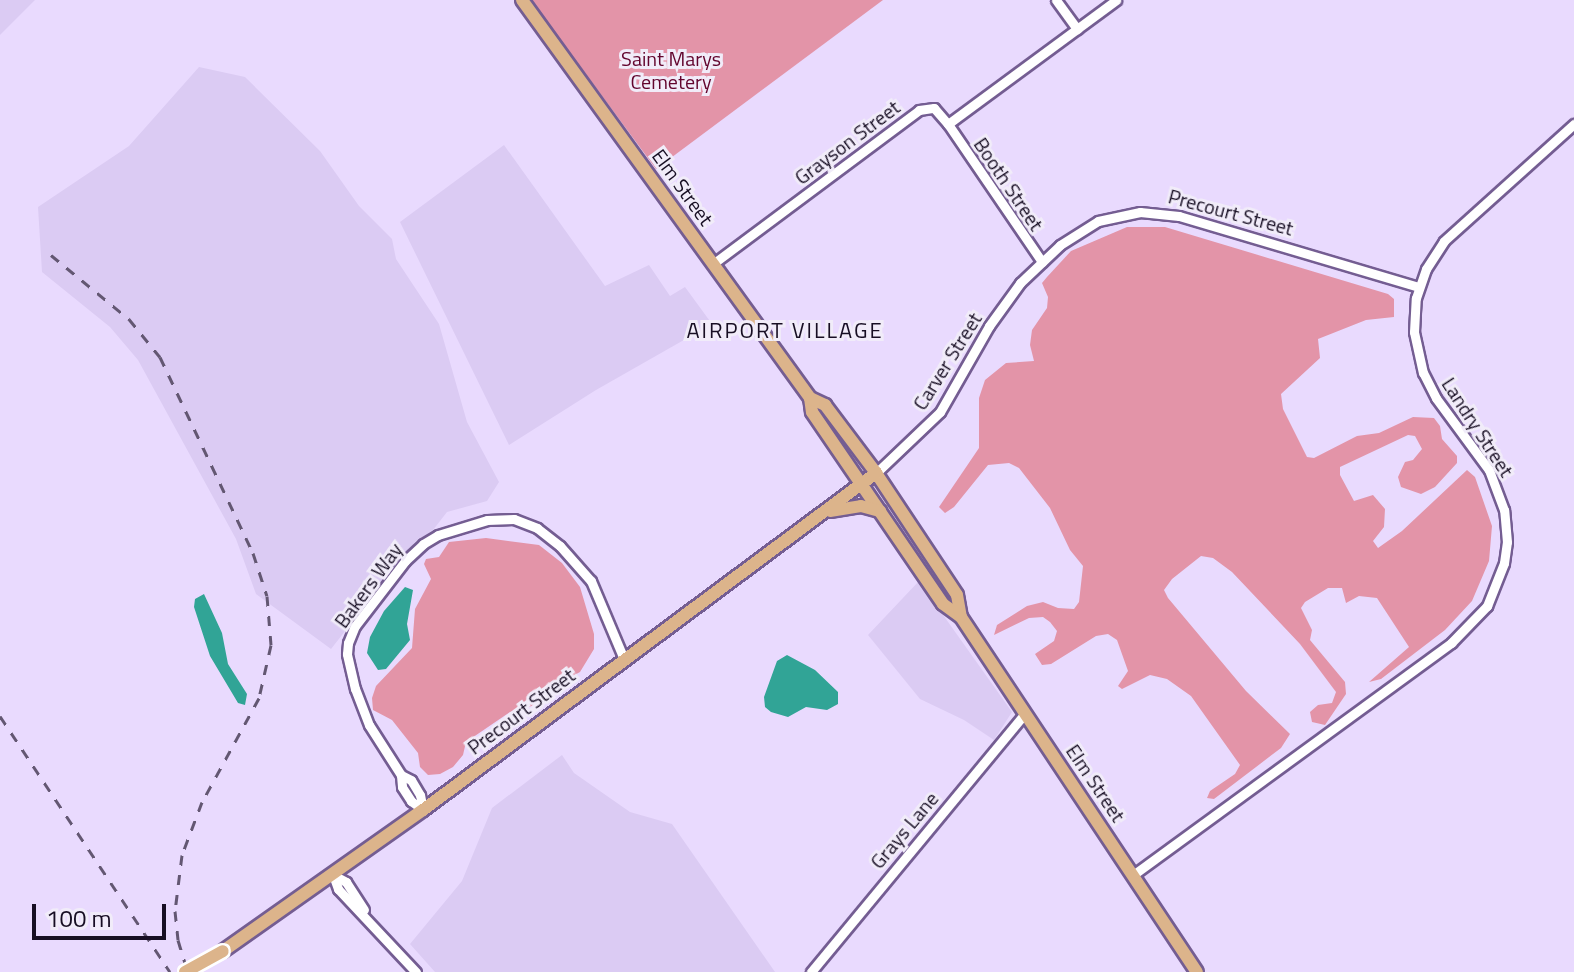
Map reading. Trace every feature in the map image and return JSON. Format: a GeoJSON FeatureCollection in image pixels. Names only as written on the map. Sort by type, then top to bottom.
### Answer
{"type":"FeatureCollection","features":[{"type":"Feature","properties":{"kind":"main road","name":"Elm Street"},"geometry":{"type":"LineString","coordinates":[[522,0],[810,398],[812,412],[943,604],[961,617],[1197,972]]}},
{"type":"Feature","properties":{"kind":"main road","name":"Elm Street"},"geometry":{"type":"LineString","coordinates":[[810,398],[825,405],[876,473],[957,595],[961,617]]}},
{"type":"Feature","properties":{"kind":"main road","name":"Precourt Street"},"geometry":{"type":"LineString","coordinates":[[185,972],[223,951],[333,875],[876,473]]}},
{"type":"Feature","properties":{"kind":"main road"},"geometry":{"type":"LineString","coordinates":[[823,513],[853,506],[880,511]]}},
{"type":"Feature","properties":{"kind":"street"},"geometry":{"type":"LineString","coordinates":[[1056,0],[1077,29]]}},
{"type":"Feature","properties":{"kind":"street"},"geometry":{"type":"LineString","coordinates":[[948,124],[1116,0]]}},
{"type":"Feature","properties":{"kind":"street","name":"Grayson Street"},"geometry":{"type":"LineString","coordinates":[[714,263],[919,110],[934,108],[948,124]]}},
{"type":"Feature","properties":{"kind":"street","name":"Booth Street"},"geometry":{"type":"LineString","coordinates":[[948,124],[1042,262]]}},
{"type":"Feature","properties":{"kind":"street","name":"Landry Street"},"geometry":{"type":"LineString","coordinates":[[1133,875],[1458,637],[1474,622],[1494,592],[1506,551],[1504,510],[1489,470],[1436,398],[1419,364],[1413,326],[1419,287],[1433,256],[1449,236],[1574,124]]}},
{"type":"Feature","properties":{"kind":"street","name":"Precourt Street"},"geometry":{"type":"LineString","coordinates":[[1042,262],[1074,235],[1098,221],[1128,213],[1153,212],[1210,224],[1419,287]]}},
{"type":"Feature","properties":{"kind":"street","name":"Carver Street"},"geometry":{"type":"LineString","coordinates":[[876,473],[940,412],[998,313],[1042,262]]}},
{"type":"Feature","properties":{"kind":"street","name":"Bakers Way"},"geometry":{"type":"LineString","coordinates":[[423,810],[411,801],[402,787],[401,775],[362,709],[349,666],[348,643],[355,626],[405,561],[438,535],[503,518],[537,528],[560,546],[591,581],[624,659]]}},
{"type":"Feature","properties":{"kind":"street","name":"Grays Lane"},"geometry":{"type":"LineString","coordinates":[[811,972],[1025,713]]}},
{"type":"Feature","properties":{"kind":"street"},"geometry":{"type":"LineString","coordinates":[[333,875],[338,889],[416,972]]}},
{"type":"Feature","properties":{"kind":"shaded area"},"geometry":{"type":"Polygon","coordinates":[[[0,0],[35,0],[0,35],[0,0]]]}},
{"type":"Feature","properties":{"kind":"shaded area"},"geometry":{"type":"Polygon","coordinates":[[[199,67],[245,77],[320,151],[359,206],[392,239],[396,259],[439,324],[467,422],[499,482],[487,501],[447,512],[433,530],[415,542],[331,649],[256,594],[236,539],[138,360],[110,327],[42,272],[38,207],[129,146],[199,67]]]}},
{"type":"Feature","properties":{"kind":"shaded area"},"geometry":{"type":"Polygon","coordinates":[[[504,145],[605,286],[649,265],[670,296],[685,287],[712,324],[596,390],[509,445],[400,222],[504,145]]]}},
{"type":"Feature","properties":{"kind":"shaded area"},"geometry":{"type":"Polygon","coordinates":[[[919,581],[1012,712],[994,740],[964,720],[920,699],[868,635],[919,581]]]}},
{"type":"Feature","properties":{"kind":"shaded area"},"geometry":{"type":"Polygon","coordinates":[[[405,587],[413,590],[407,624],[410,640],[386,669],[378,670],[367,653],[370,637],[384,611],[405,587]]]}},
{"type":"Feature","properties":{"kind":"shaded area"},"geometry":{"type":"Polygon","coordinates":[[[204,594],[222,633],[228,664],[247,694],[245,705],[238,703],[210,656],[194,607],[195,599],[204,594]]]}},
{"type":"Feature","properties":{"kind":"shaded area"},"geometry":{"type":"Polygon","coordinates":[[[787,655],[815,670],[838,692],[838,704],[827,710],[806,707],[788,717],[765,707],[764,697],[777,661],[787,655]]]}},
{"type":"Feature","properties":{"kind":"shaded area"},"geometry":{"type":"Polygon","coordinates":[[[562,755],[574,773],[630,812],[672,824],[775,972],[435,972],[410,944],[462,881],[492,808],[562,755]]]}},
{"type":"Feature","properties":{"kind":"green space","name":"Saint Marys Cemetery"},"geometry":{"type":"Polygon","coordinates":[[[531,0],[883,0],[656,169],[531,0]]]}},
{"type":"Feature","properties":{"kind":"green space"},"geometry":{"type":"Polygon","coordinates":[[[1127,227],[1165,227],[1388,294],[1394,299],[1394,317],[1366,320],[1318,339],[1320,358],[1281,394],[1283,409],[1307,457],[1314,458],[1357,436],[1379,433],[1413,417],[1434,418],[1440,426],[1442,439],[1457,456],[1457,463],[1435,487],[1421,494],[1401,487],[1398,477],[1405,462],[1413,460],[1422,449],[1415,436],[1408,435],[1340,467],[1340,475],[1354,501],[1373,495],[1385,509],[1384,527],[1373,541],[1378,548],[1402,531],[1467,470],[1475,477],[1492,526],[1489,561],[1472,601],[1445,630],[1381,679],[1369,682],[1409,647],[1377,598],[1359,596],[1346,603],[1342,588],[1328,588],[1305,602],[1301,608],[1312,630],[1310,640],[1345,682],[1346,694],[1325,725],[1312,722],[1310,712],[1318,705],[1332,703],[1336,692],[1300,644],[1232,572],[1213,558],[1201,556],[1172,579],[1164,590],[1168,598],[1246,691],[1290,734],[1281,748],[1214,799],[1207,798],[1210,791],[1235,774],[1240,765],[1191,696],[1167,679],[1150,675],[1122,689],[1118,686],[1128,671],[1117,640],[1108,634],[1096,636],[1051,664],[1042,665],[1035,654],[1054,641],[1057,631],[1043,617],[1029,618],[994,635],[997,625],[1027,606],[1043,602],[1058,608],[1074,609],[1079,602],[1083,566],[1070,550],[1050,508],[1019,468],[1009,463],[988,465],[954,507],[945,513],[939,507],[979,448],[979,398],[985,380],[1006,363],[1034,361],[1030,345],[1032,330],[1047,308],[1048,297],[1042,283],[1071,251],[1127,227]]]}},
{"type":"Feature","properties":{"kind":"green space"},"geometry":{"type":"Polygon","coordinates":[[[486,538],[539,545],[562,563],[580,587],[594,634],[594,649],[580,672],[554,686],[532,706],[510,712],[466,742],[463,755],[453,767],[440,774],[428,775],[420,767],[418,753],[392,720],[373,710],[372,698],[376,686],[412,648],[415,609],[431,579],[424,564],[426,559],[439,557],[449,542],[486,538]]]}},
{"type":"Feature","properties":{"kind":"railway"},"geometry":{"type":"LineString","coordinates":[[51,255],[129,319],[160,357],[253,553],[267,596],[271,645],[259,698],[202,802],[182,855],[175,911],[178,940],[188,972]]}},
{"type":"Feature","properties":{"kind":"railway"},"geometry":{"type":"LineString","coordinates":[[0,716],[170,972]]}},
{"type":"Feature","properties":{"kind":"district","name":"AIRPORT VILLAGE"},"geometry":{"type":"Point","coordinates":[785,331]}}]}
